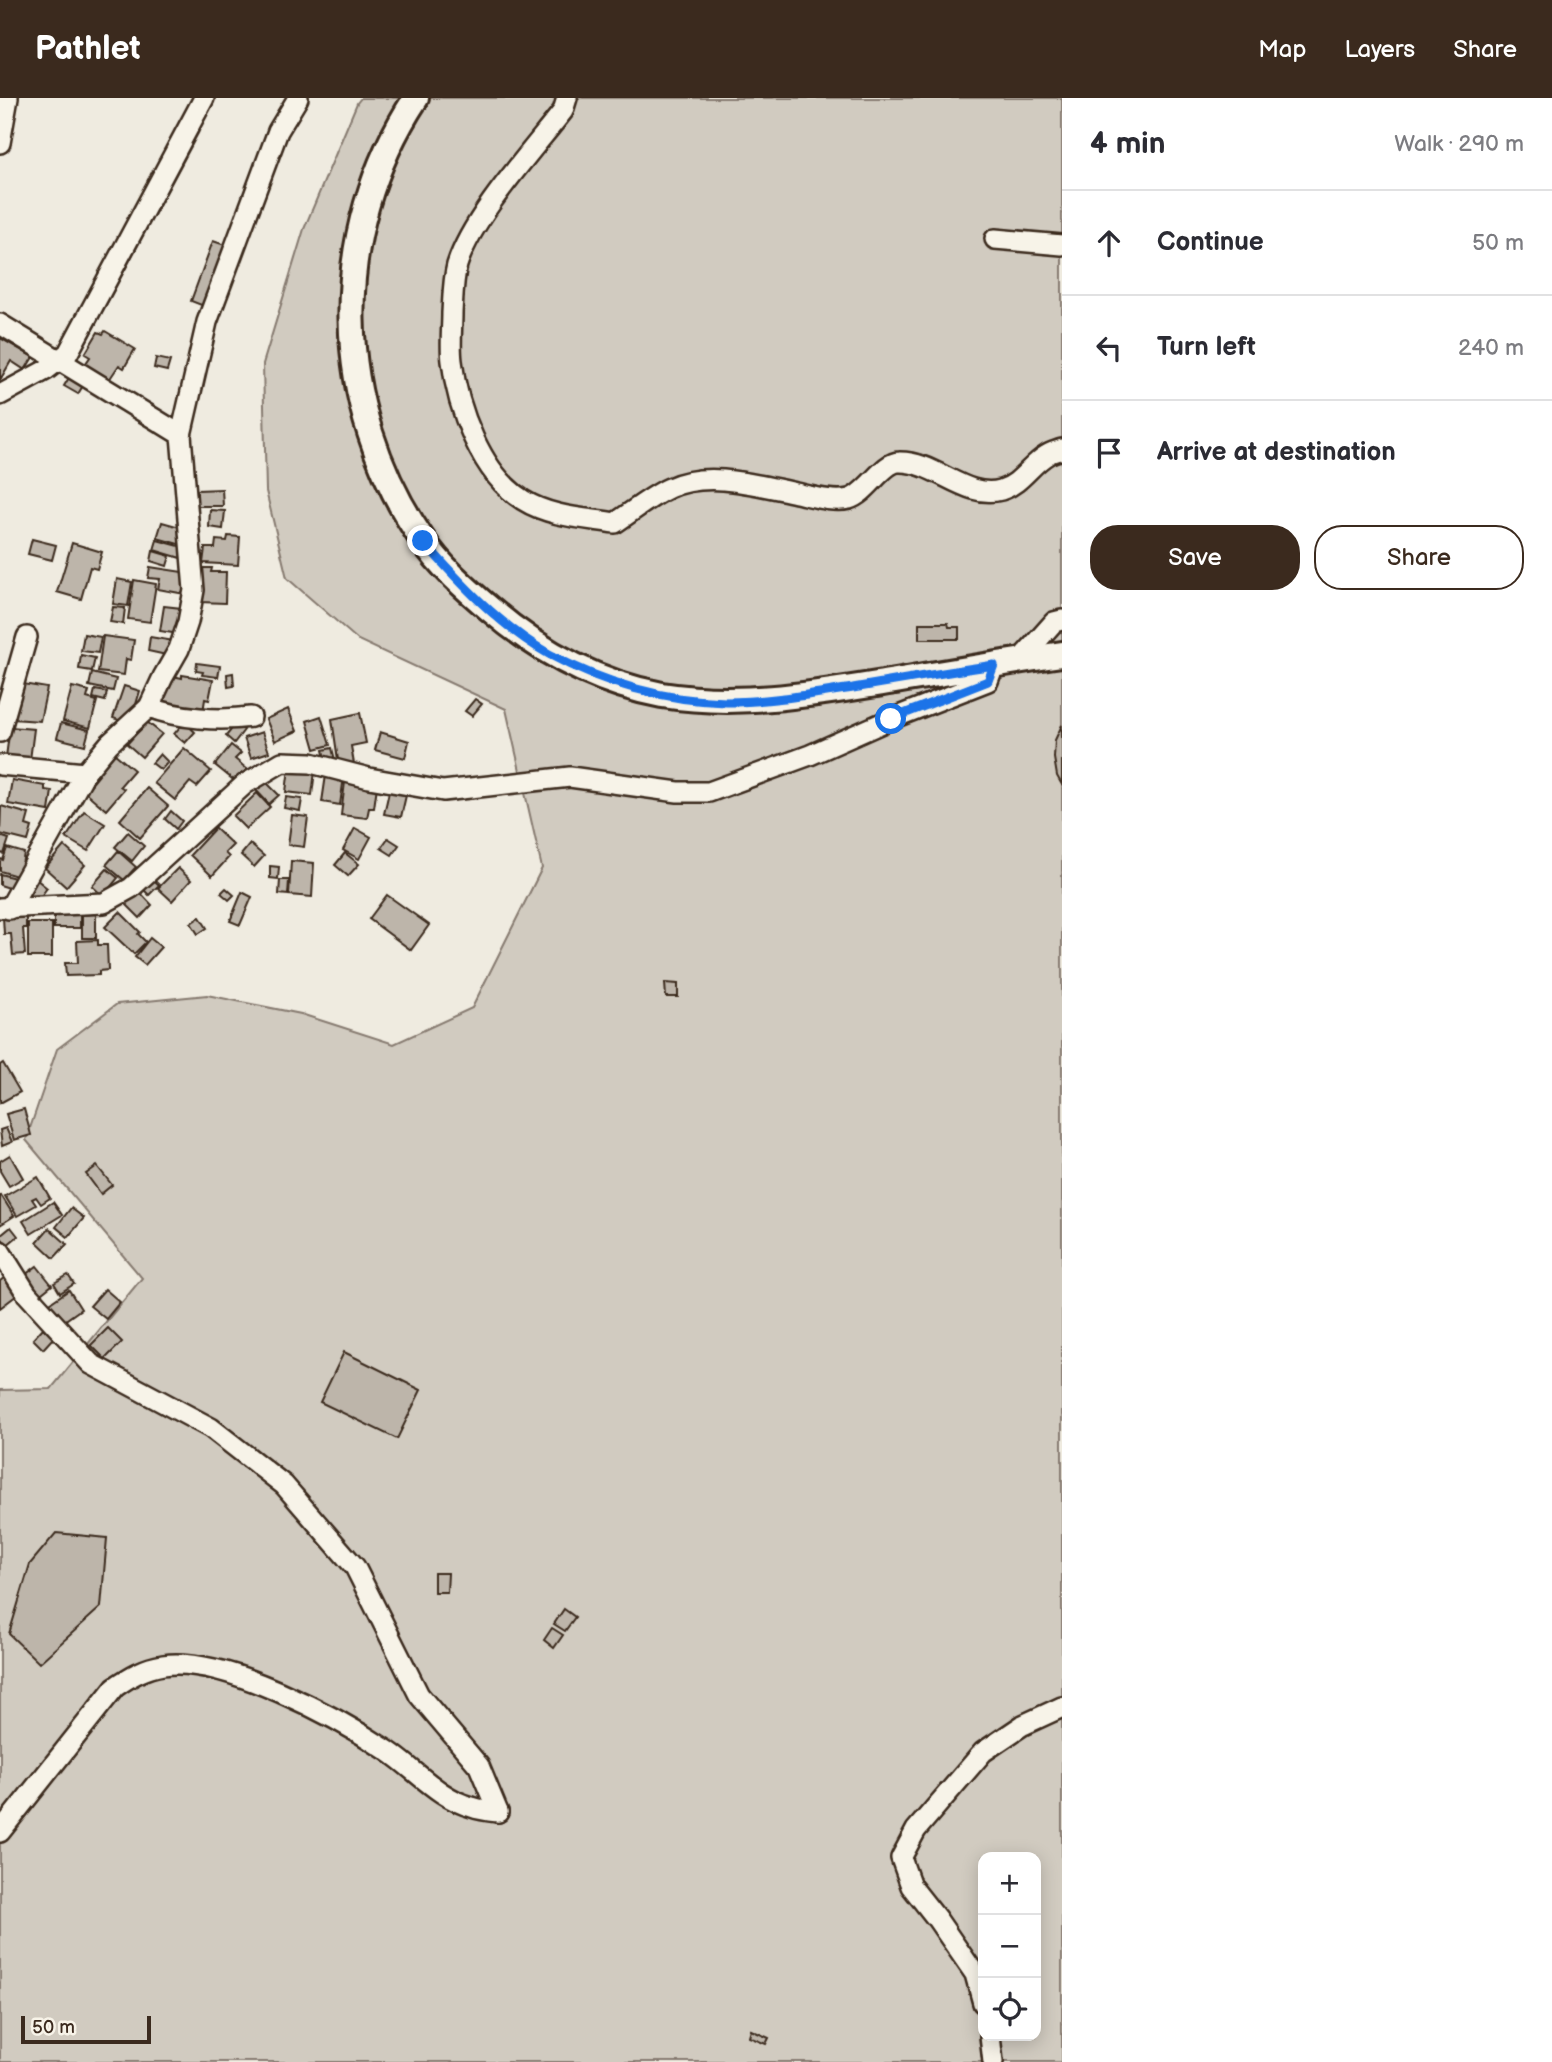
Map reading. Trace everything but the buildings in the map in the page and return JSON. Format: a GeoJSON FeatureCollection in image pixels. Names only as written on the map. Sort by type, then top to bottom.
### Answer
{"type":"FeatureCollection","features":[{"type":"Feature","properties":{"kind":"street"},"geometry":{"type":"LineString","coordinates":[[0,143],[8,98]]}},
{"type":"Feature","properties":{"kind":"street"},"geometry":{"type":"LineString","coordinates":[[0,395],[64,364],[204,98]]}},
{"type":"Feature","properties":{"kind":"street"},"geometry":{"type":"LineString","coordinates":[[4,908],[85,773],[109,744],[149,707],[179,649],[194,590],[181,435],[206,322],[278,131],[298,98]]}},
{"type":"Feature","properties":{"kind":"street"},"geometry":{"type":"LineString","coordinates":[[416,98],[387,150],[369,196],[358,241],[351,323],[353,360],[361,406],[396,497],[423,541],[463,586],[502,620],[547,653],[593,675],[660,694],[725,702],[788,698],[1062,654]]}},
{"type":"Feature","properties":{"kind":"street"},"geometry":{"type":"LineString","coordinates":[[567,98],[563,111],[479,219],[457,264],[453,294],[451,357],[467,422],[492,472],[522,499],[549,512],[615,523],[671,487],[700,480],[754,484],[819,498],[848,499],[864,490],[891,464],[897,462],[924,466],[986,492],[1001,490],[1015,483],[1046,455],[1062,449]]}},
{"type":"Feature","properties":{"kind":"street"},"geometry":{"type":"LineString","coordinates":[[995,239],[1062,245]]}},
{"type":"Feature","properties":{"kind":"street"},"geometry":{"type":"LineString","coordinates":[[0,324],[181,435]]}},
{"type":"Feature","properties":{"kind":"street"},"geometry":{"type":"LineString","coordinates":[[1021,659],[1054,622],[1062,620]]}},
{"type":"Feature","properties":{"kind":"street"},"geometry":{"type":"LineString","coordinates":[[0,732],[27,637]]}},
{"type":"Feature","properties":{"kind":"street"},"geometry":{"type":"LineString","coordinates":[[4,908],[104,903],[131,888],[245,784],[282,762],[311,763],[369,778],[443,791],[570,777],[678,792],[709,792],[810,755],[891,719],[988,681],[994,665]]}},
{"type":"Feature","properties":{"kind":"street"},"geometry":{"type":"LineString","coordinates":[[149,707],[164,713],[218,719],[251,717]]}},
{"type":"Feature","properties":{"kind":"street"},"geometry":{"type":"LineString","coordinates":[[0,765],[85,773]]}},
{"type":"Feature","properties":{"kind":"street"},"geometry":{"type":"LineString","coordinates":[[0,1251],[27,1294],[91,1364],[211,1428],[284,1485],[355,1567],[419,1695],[478,1766],[498,1812],[470,1807],[450,1796],[388,1751],[297,1698],[198,1665],[164,1665],[136,1672],[115,1687],[0,1832]]}},
{"type":"Feature","properties":{"kind":"street"},"geometry":{"type":"LineString","coordinates":[[978,1985],[975,1974],[911,1886],[901,1858],[916,1830],[983,1752],[1023,1725],[1062,1707]]}},
{"type":"Feature","properties":{"kind":"street"},"geometry":{"type":"LineString","coordinates":[[990,2041],[993,2062]]}},
{"type":"Feature","properties":{"kind":"shaded area"},"geometry":{"type":"Polygon","coordinates":[[[361,98],[1062,98],[1062,2062],[0,2062],[0,1390],[51,1389],[142,1278],[26,1140],[57,1049],[117,1004],[207,995],[301,1014],[394,1044],[472,1008],[542,868],[506,709],[358,640],[287,578],[266,491],[263,364],[304,229],[361,98]]]}},
{"type":"Feature","properties":{"kind":"waterway"},"geometry":{"type":"LineString","coordinates":[[86,339],[197,132]]}},
{"type":"Feature","properties":{"kind":"route"},"geometry":{"type":"LineString","coordinates":[[423,541],[463,586],[502,620],[547,653],[593,675],[660,694],[725,702],[788,698],[994,665],[988,681],[891,719]]}}]}
